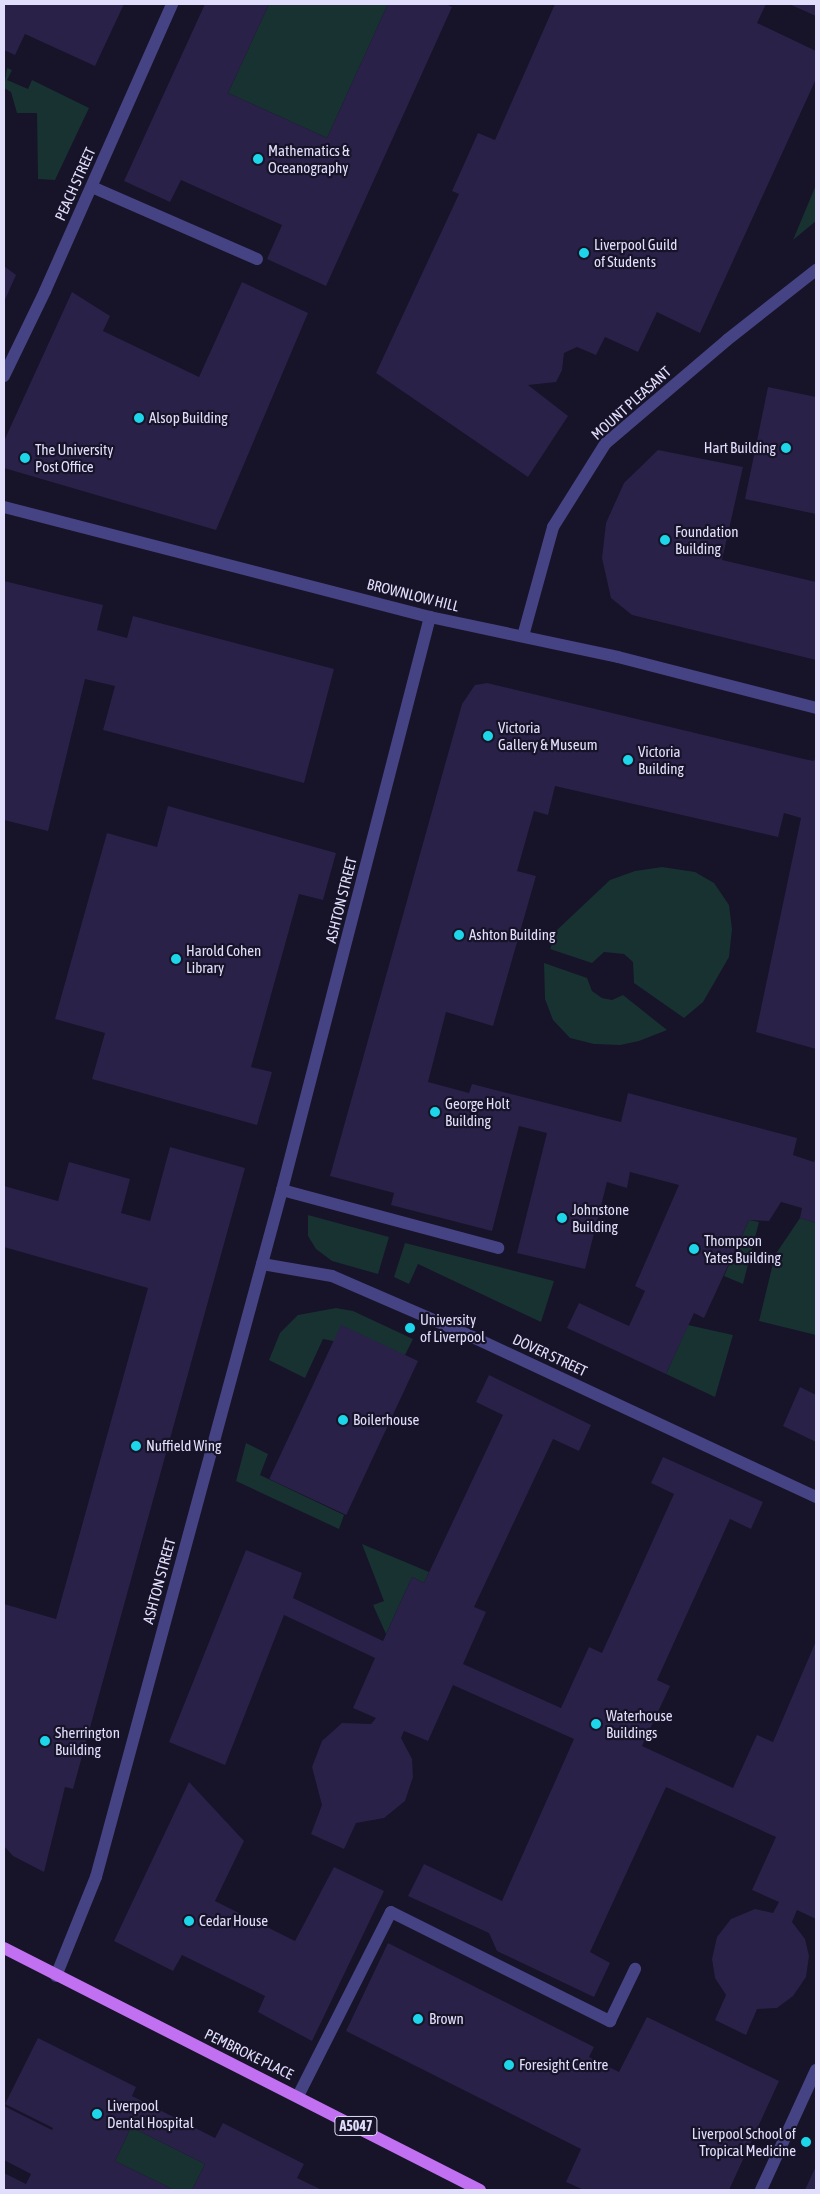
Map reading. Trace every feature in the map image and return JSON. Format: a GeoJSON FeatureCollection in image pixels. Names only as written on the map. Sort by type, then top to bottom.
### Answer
{"type":"FeatureCollection","features":[{"type":"Feature","properties":{"kind":"main road","name":"PEMBROKE PLACE"},"geometry":{"type":"LineString","coordinates":[[4,1948],[480,2190]]}},
{"type":"Feature","properties":{"kind":"street","name":"PEACH STREET"},"geometry":{"type":"LineString","coordinates":[[4,376],[92,187],[172,4]]}},
{"type":"Feature","properties":{"kind":"street"},"geometry":{"type":"LineString","coordinates":[[92,187],[257,259]]}},
{"type":"Feature","properties":{"kind":"street","name":"MOUNT PLEASANT"},"geometry":{"type":"LineString","coordinates":[[523,636],[554,527],[605,444],[727,340],[816,270]]}},
{"type":"Feature","properties":{"kind":"street","name":"BROWNLOW HILL"},"geometry":{"type":"LineString","coordinates":[[4,507],[430,617],[523,636],[816,708]]}},
{"type":"Feature","properties":{"kind":"street","name":"ASHTON STREET"},"geometry":{"type":"LineString","coordinates":[[56,1976],[96,1877],[282,1190],[430,617]]}},
{"type":"Feature","properties":{"kind":"street"},"geometry":{"type":"LineString","coordinates":[[282,1190],[498,1248]]}},
{"type":"Feature","properties":{"kind":"street","name":"DOVER STREET"},"geometry":{"type":"LineString","coordinates":[[262,1264],[332,1276],[476,1338],[816,1497]]}},
{"type":"Feature","properties":{"kind":"street"},"geometry":{"type":"LineString","coordinates":[[298,2096],[391,1912],[610,2022],[635,1969]]}},
{"type":"Feature","properties":{"kind":"street"},"geometry":{"type":"LineString","coordinates":[[761,2190],[816,2070]]}},
{"type":"Feature","properties":{"kind":"green space"},"geometry":{"type":"Polygon","coordinates":[[[269,4],[388,4],[327,138],[228,93],[269,4]]]}},
{"type":"Feature","properties":{"kind":"green space"},"geometry":{"type":"Polygon","coordinates":[[[7,68],[12,70],[7,80],[28,89],[32,80],[89,108],[55,180],[38,179],[37,113],[17,113],[11,92],[4,88],[7,68]]]}},
{"type":"Feature","properties":{"kind":"green space"},"geometry":{"type":"Polygon","coordinates":[[[816,185],[816,221],[793,240],[816,185]]]}},
{"type":"Feature","properties":{"kind":"green space"},"geometry":{"type":"Polygon","coordinates":[[[662,867],[695,872],[714,883],[729,905],[732,929],[729,957],[703,1002],[684,1018],[634,983],[633,962],[624,954],[604,952],[592,963],[550,949],[557,930],[610,880],[635,871],[662,867]]]}},
{"type":"Feature","properties":{"kind":"green space"},"geometry":{"type":"Polygon","coordinates":[[[544,963],[587,978],[592,991],[602,998],[612,1000],[623,995],[667,1030],[639,1041],[620,1045],[594,1044],[570,1038],[553,1020],[545,999],[544,963]]]}},
{"type":"Feature","properties":{"kind":"green space"},"geometry":{"type":"Polygon","coordinates":[[[308,1215],[389,1237],[378,1274],[332,1261],[316,1249],[308,1236],[308,1215]]]}},
{"type":"Feature","properties":{"kind":"green space"},"geometry":{"type":"Polygon","coordinates":[[[800,1218],[816,1223],[816,1335],[759,1321],[775,1255],[800,1218]]]}},
{"type":"Feature","properties":{"kind":"green space"},"geometry":{"type":"Polygon","coordinates":[[[749,1220],[759,1222],[743,1284],[724,1276],[749,1220]]]}},
{"type":"Feature","properties":{"kind":"green space"},"geometry":{"type":"Polygon","coordinates":[[[405,1243],[554,1281],[541,1322],[418,1264],[409,1284],[394,1277],[405,1243]]]}},
{"type":"Feature","properties":{"kind":"green space"},"geometry":{"type":"Polygon","coordinates":[[[336,1308],[353,1311],[413,1339],[405,1355],[323,1339],[305,1378],[269,1360],[280,1333],[298,1315],[336,1308]]]}},
{"type":"Feature","properties":{"kind":"green space"},"geometry":{"type":"Polygon","coordinates":[[[688,1325],[733,1335],[715,1397],[666,1374],[688,1325]]]}},
{"type":"Feature","properties":{"kind":"green space"},"geometry":{"type":"Polygon","coordinates":[[[246,1443],[268,1454],[260,1475],[344,1515],[339,1529],[236,1481],[246,1443]]]}},
{"type":"Feature","properties":{"kind":"green space"},"geometry":{"type":"Polygon","coordinates":[[[362,1544],[429,1572],[424,1583],[412,1577],[386,1634],[373,1605],[384,1601],[362,1544]]]}},
{"type":"Feature","properties":{"kind":"green space"},"geometry":{"type":"Polygon","coordinates":[[[131,2127],[205,2164],[192,2190],[174,2190],[115,2161],[131,2127]]]}},
{"type":"Feature","properties":{"kind":"building"},"geometry":{"type":"Polygon","coordinates":[[[4,4],[124,4],[95,66],[25,34],[15,55],[4,50],[4,4]]]}},
{"type":"Feature","properties":{"kind":"building","name":"Mathematics & Oceanography"},"geometry":{"type":"Polygon","coordinates":[[[205,4],[269,4],[228,93],[327,138],[388,4],[446,4],[452,7],[326,286],[267,259],[282,225],[181,180],[170,202],[124,181],[205,4]]]}},
{"type":"Feature","properties":{"kind":"building","name":"Liverpool Guild of Students"},"geometry":{"type":"Polygon","coordinates":[[[555,4],[766,4],[757,23],[816,51],[816,79],[700,333],[657,312],[638,352],[605,337],[596,355],[577,347],[564,353],[562,370],[556,382],[528,385],[568,416],[528,477],[376,373],[459,194],[452,191],[478,133],[495,140],[555,4]]]}},
{"type":"Feature","properties":{"kind":"building"},"geometry":{"type":"Polygon","coordinates":[[[789,4],[816,4],[816,16],[789,4]]]}},
{"type":"Feature","properties":{"kind":"building"},"geometry":{"type":"Polygon","coordinates":[[[4,266],[16,275],[4,302],[4,266]]]}},
{"type":"Feature","properties":{"kind":"building","name":"Alsop Building"},"geometry":{"type":"Polygon","coordinates":[[[242,282],[308,313],[216,530],[4,468],[4,441],[72,292],[110,316],[103,331],[199,377],[242,282]]]}},
{"type":"Feature","properties":{"kind":"building","name":"Hart Building"},"geometry":{"type":"Polygon","coordinates":[[[768,387],[816,397],[816,514],[745,499],[768,387]]]}},
{"type":"Feature","properties":{"kind":"building","name":"Foundation Building"},"geometry":{"type":"Polygon","coordinates":[[[658,450],[743,467],[722,560],[816,582],[816,660],[632,615],[611,598],[602,558],[606,523],[624,483],[658,450]]]}},
{"type":"Feature","properties":{"kind":"building"},"geometry":{"type":"Polygon","coordinates":[[[4,581],[103,605],[97,630],[127,638],[133,616],[334,669],[304,783],[103,730],[115,686],[85,679],[48,831],[4,820],[4,581]]]}},
{"type":"Feature","properties":{"kind":"building"},"geometry":{"type":"Polygon","coordinates":[[[487,683],[804,759],[814,761],[816,756],[816,1049],[756,1032],[801,818],[784,813],[778,837],[555,786],[548,815],[534,811],[517,871],[536,876],[493,1026],[446,1012],[428,1082],[469,1093],[472,1084],[621,1122],[628,1093],[797,1138],[793,1155],[814,1162],[816,1157],[816,1223],[800,1218],[802,1208],[781,1202],[769,1221],[749,1220],[704,1318],[694,1313],[666,1374],[567,1328],[579,1303],[629,1326],[645,1291],[635,1286],[679,1185],[630,1172],[627,1188],[607,1182],[585,1269],[517,1253],[547,1133],[519,1126],[492,1231],[391,1205],[394,1193],[330,1176],[462,704],[475,685],[487,683]]]}},
{"type":"Feature","properties":{"kind":"building","name":"Harold Cohen Library"},"geometry":{"type":"Polygon","coordinates":[[[168,806],[336,853],[323,900],[299,894],[251,1067],[272,1072],[257,1125],[92,1079],[105,1033],[55,1019],[107,833],[157,847],[168,806]]]}},
{"type":"Feature","properties":{"kind":"building","name":"Nuffield Wing"},"geometry":{"type":"Polygon","coordinates":[[[170,1147],[245,1168],[73,1789],[65,1787],[44,1872],[13,1856],[4,1846],[4,1604],[56,1619],[148,1288],[4,1247],[4,1186],[58,1201],[69,1162],[130,1179],[121,1213],[150,1221],[170,1147]]]}},
{"type":"Feature","properties":{"kind":"building","name":"Boilerhouse"},"geometry":{"type":"Polygon","coordinates":[[[341,1325],[418,1361],[346,1515],[269,1479],[341,1325]]]}},
{"type":"Feature","properties":{"kind":"building"},"geometry":{"type":"Polygon","coordinates":[[[489,1375],[591,1425],[579,1451],[553,1439],[474,1607],[486,1612],[463,1664],[561,1708],[589,1647],[602,1653],[674,1494],[651,1483],[663,1457],[763,1502],[751,1529],[730,1519],[657,1680],[670,1686],[642,1746],[733,1788],[757,1735],[773,1742],[816,1641],[816,1919],[797,1910],[792,1922],[805,1939],[809,1956],[806,1977],[793,1996],[777,2008],[757,2009],[746,2035],[715,2020],[726,1995],[715,1978],[712,1959],[717,1937],[731,1919],[755,1909],[773,1913],[779,1902],[752,1890],[776,1837],[666,1787],[590,1952],[610,1963],[594,1997],[497,1951],[489,1933],[408,1896],[424,1864],[502,1901],[574,1739],[453,1685],[428,1741],[404,1731],[401,1738],[412,1759],[413,1777],[405,1801],[384,1818],[356,1823],[344,1849],[311,1834],[322,1805],[312,1767],[322,1741],[342,1723],[371,1724],[376,1718],[353,1708],[375,1658],[284,1615],[225,1765],[169,1742],[246,1550],[302,1573],[293,1598],[383,1641],[412,1577],[424,1583],[503,1415],[476,1402],[489,1375]]]}},
{"type":"Feature","properties":{"kind":"building"},"geometry":{"type":"Polygon","coordinates":[[[800,1387],[816,1395],[816,1442],[783,1426],[800,1387]]]}},
{"type":"Feature","properties":{"kind":"building","name":"Cedar House"},"geometry":{"type":"Polygon","coordinates":[[[189,1782],[244,1841],[215,1901],[295,1941],[334,1867],[384,1891],[312,2041],[258,2012],[265,1996],[182,1955],[173,1971],[114,1941],[189,1782]]]}},
{"type":"Feature","properties":{"kind":"building","name":"Foresight Centre"},"geometry":{"type":"Polygon","coordinates":[[[388,1943],[594,2047],[589,2057],[619,2072],[647,2017],[779,2081],[729,2190],[584,2190],[566,2182],[581,2149],[346,2031],[388,1943]]]}},
{"type":"Feature","properties":{"kind":"building","name":"Liverpool Dental Hospital"},"geometry":{"type":"Polygon","coordinates":[[[38,2038],[136,2087],[132,2096],[215,2138],[223,2123],[304,2164],[297,2178],[322,2190],[192,2190],[205,2164],[131,2127],[115,2161],[174,2190],[4,2190],[4,2173],[26,2184],[31,2174],[4,2160],[4,2106],[52,2130],[53,2128],[5,2104],[38,2038]]]}},
{"type":"Feature","properties":{"kind":"building","name":"Liverpool School of Tropical Medicine"},"geometry":{"type":"Polygon","coordinates":[[[816,2166],[816,2190],[805,2190],[816,2166]]]}},
{"type":"Feature","properties":{"kind":"place","name":"Mathematics & Oceanography"},"geometry":{"type":"Point","coordinates":[258,159]}},
{"type":"Feature","properties":{"kind":"place","name":"Liverpool Guild of Students"},"geometry":{"type":"Point","coordinates":[584,253]}},
{"type":"Feature","properties":{"kind":"place","name":"Alsop Building"},"geometry":{"type":"Point","coordinates":[139,418]}},
{"type":"Feature","properties":{"kind":"place","name":"Hart Building"},"geometry":{"type":"Point","coordinates":[786,448]}},
{"type":"Feature","properties":{"kind":"place","name":"The University Post Office"},"geometry":{"type":"Point","coordinates":[25,458]}},
{"type":"Feature","properties":{"kind":"place","name":"Foundation Building"},"geometry":{"type":"Point","coordinates":[665,540]}},
{"type":"Feature","properties":{"kind":"place","name":"Victoria Gallery & Museum"},"geometry":{"type":"Point","coordinates":[488,736]}},
{"type":"Feature","properties":{"kind":"place","name":"Victoria Building"},"geometry":{"type":"Point","coordinates":[628,760]}},
{"type":"Feature","properties":{"kind":"place","name":"Ashton Building"},"geometry":{"type":"Point","coordinates":[459,935]}},
{"type":"Feature","properties":{"kind":"place","name":"Harold Cohen Library"},"geometry":{"type":"Point","coordinates":[176,959]}},
{"type":"Feature","properties":{"kind":"place","name":"George Holt Building"},"geometry":{"type":"Point","coordinates":[435,1112]}},
{"type":"Feature","properties":{"kind":"place","name":"Johnstone Building"},"geometry":{"type":"Point","coordinates":[562,1218]}},
{"type":"Feature","properties":{"kind":"place","name":"Thompson Yates Building"},"geometry":{"type":"Point","coordinates":[694,1249]}},
{"type":"Feature","properties":{"kind":"place","name":"University of Liverpool"},"geometry":{"type":"Point","coordinates":[410,1328]}},
{"type":"Feature","properties":{"kind":"place","name":"Boilerhouse"},"geometry":{"type":"Point","coordinates":[343,1420]}},
{"type":"Feature","properties":{"kind":"place","name":"Nuffield Wing"},"geometry":{"type":"Point","coordinates":[136,1446]}},
{"type":"Feature","properties":{"kind":"place","name":"Waterhouse Buildings"},"geometry":{"type":"Point","coordinates":[596,1724]}},
{"type":"Feature","properties":{"kind":"place","name":"Sherrington Building"},"geometry":{"type":"Point","coordinates":[45,1741]}},
{"type":"Feature","properties":{"kind":"place","name":"Cedar House"},"geometry":{"type":"Point","coordinates":[189,1921]}},
{"type":"Feature","properties":{"kind":"place","name":"Brown"},"geometry":{"type":"Point","coordinates":[418,2019]}},
{"type":"Feature","properties":{"kind":"place","name":"Foresight Centre"},"geometry":{"type":"Point","coordinates":[509,2065]}},
{"type":"Feature","properties":{"kind":"place","name":"Liverpool Dental Hospital"},"geometry":{"type":"Point","coordinates":[97,2114]}},
{"type":"Feature","properties":{"kind":"place","name":"Liverpool School of Tropical Medicine"},"geometry":{"type":"Point","coordinates":[806,2142]}}]}
